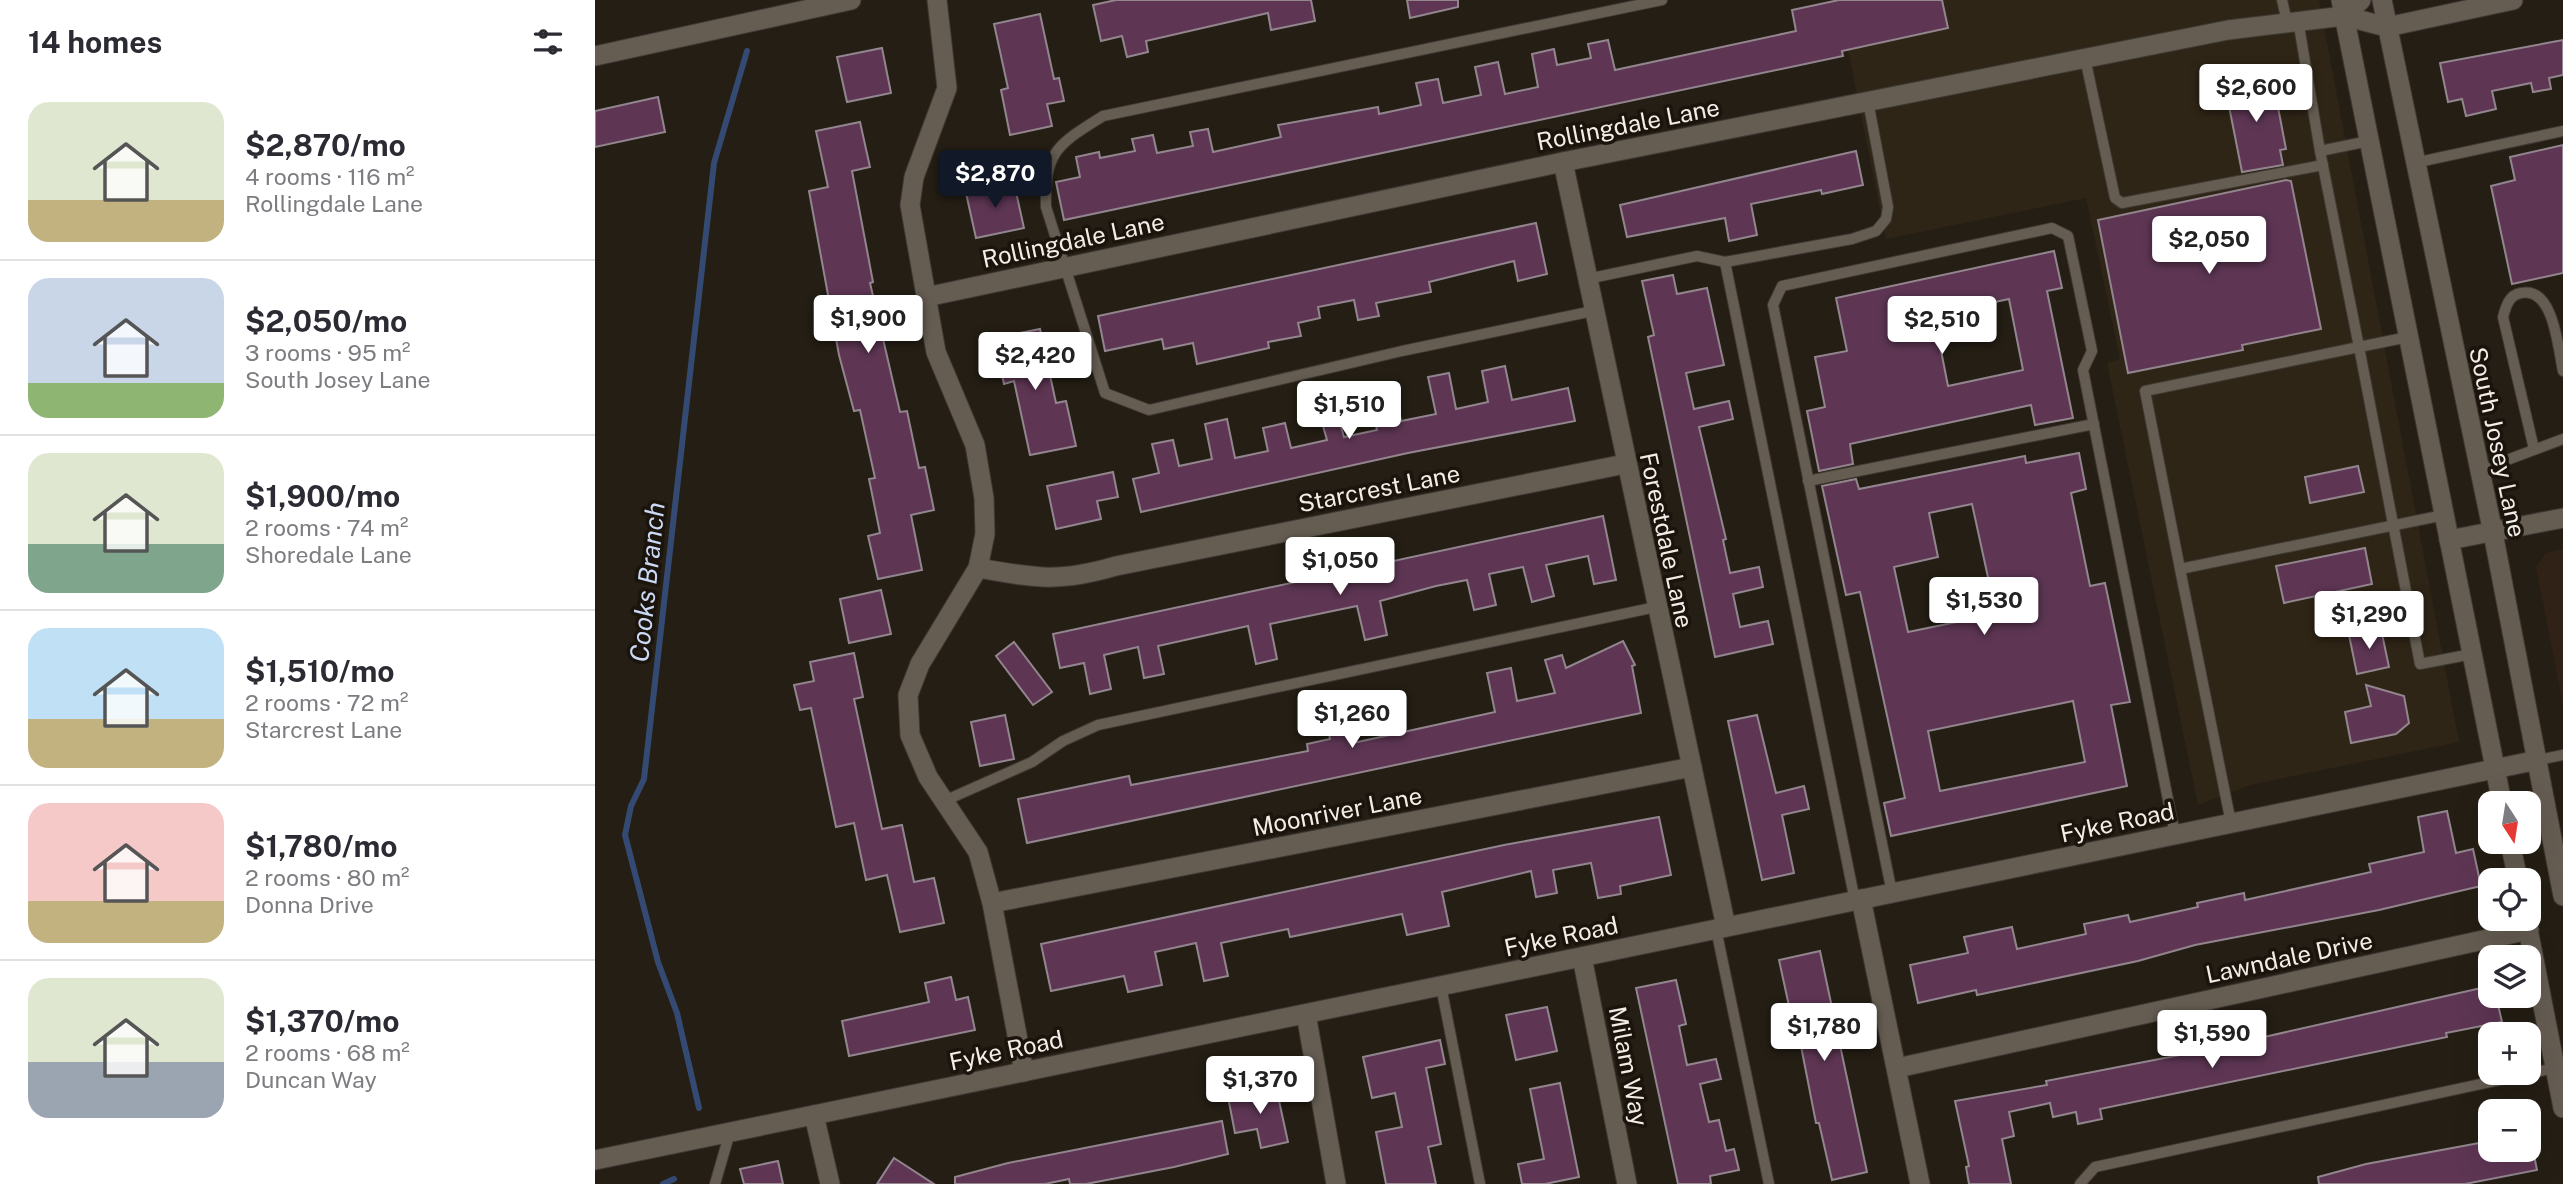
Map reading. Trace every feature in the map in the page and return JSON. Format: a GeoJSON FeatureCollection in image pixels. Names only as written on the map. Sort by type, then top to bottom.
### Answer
{"type":"FeatureCollection","features":[{"type":"Feature","properties":{"kind":"street"},"geometry":{"type":"LineString","coordinates":[[595,57],[851,0]]}},
{"type":"Feature","properties":{"kind":"street"},"geometry":{"type":"LineString","coordinates":[[937,0],[947,88],[914,177],[910,205],[936,352],[975,445],[984,498],[985,534],[978,568],[920,664],[908,695],[910,735],[928,777],[978,852],[992,904],[1024,1072]]}},
{"type":"Feature","properties":{"kind":"street"},"geometry":{"type":"LineString","coordinates":[[2361,0],[2342,8],[2500,791]]}},
{"type":"Feature","properties":{"kind":"street","name":"South Josey Lane"},"geometry":{"type":"LineString","coordinates":[[2382,0],[2493,533],[2563,896]]}},
{"type":"Feature","properties":{"kind":"street"},"geometry":{"type":"LineString","coordinates":[[2387,27],[2513,0]]}},
{"type":"Feature","properties":{"kind":"street","name":"Rollingdale Lane"},"geometry":{"type":"LineString","coordinates":[[926,297],[1563,162],[2085,58],[2292,21],[2342,8],[2387,27]]}},
{"type":"Feature","properties":{"kind":"street","name":"Forestdale Lane"},"geometry":{"type":"LineString","coordinates":[[1563,162],[1625,464],[1692,767],[1721,928]]}},
{"type":"Feature","properties":{"kind":"street","name":"Starcrest Lane"},"geometry":{"type":"LineString","coordinates":[[978,568],[1042,579],[1078,577],[1116,566],[1625,464]]}},
{"type":"Feature","properties":{"kind":"street"},"geometry":{"type":"LineString","coordinates":[[2449,540],[2563,518]]}},
{"type":"Feature","properties":{"kind":"street","name":"Fyke Road"},"geometry":{"type":"LineString","coordinates":[[595,1160],[2538,760]]}},
{"type":"Feature","properties":{"kind":"street","name":"Moonriver Lane"},"geometry":{"type":"LineString","coordinates":[[992,904],[1692,767]]}},
{"type":"Feature","properties":{"kind":"street"},"geometry":{"type":"LineString","coordinates":[[1858,900],[1897,1068],[1920,1184]]}},
{"type":"Feature","properties":{"kind":"street","name":"Lawndale Drive"},"geometry":{"type":"LineString","coordinates":[[1897,1068],[2496,931]]}},
{"type":"Feature","properties":{"kind":"street"},"geometry":{"type":"LineString","coordinates":[[2528,931],[2563,1108]]}},
{"type":"Feature","properties":{"kind":"street","name":"Milam Way"},"geometry":{"type":"LineString","coordinates":[[1582,957],[1627,1184]]}},
{"type":"Feature","properties":{"kind":"street"},"geometry":{"type":"LineString","coordinates":[[1306,1014],[1336,1184]]}},
{"type":"Feature","properties":{"kind":"street"},"geometry":{"type":"LineString","coordinates":[[814,1115],[830,1184]]}},
{"type":"Feature","properties":{"kind":"lane"},"geometry":{"type":"LineString","coordinates":[[1593,311],[1402,351],[1149,410],[1105,393],[1046,207],[1045,179],[1060,144],[1103,116],[1662,0]]}},
{"type":"Feature","properties":{"kind":"lane"},"geometry":{"type":"LineString","coordinates":[[2282,0],[2292,21],[2323,165],[2420,664],[2472,654]]}},
{"type":"Feature","properties":{"kind":"lane"},"geometry":{"type":"LineString","coordinates":[[2085,58],[2116,198],[2122,203],[2323,165]]}},
{"type":"Feature","properties":{"kind":"lane"},"geometry":{"type":"LineString","coordinates":[[1587,279],[1697,256],[1725,262],[1852,239],[1876,231],[1886,219],[1888,207],[1868,101]]}},
{"type":"Feature","properties":{"kind":"lane"},"geometry":{"type":"LineString","coordinates":[[2414,163],[2563,131]]}},
{"type":"Feature","properties":{"kind":"lane"},"geometry":{"type":"LineString","coordinates":[[2320,151],[2369,141]]}},
{"type":"Feature","properties":{"kind":"lane"},"geometry":{"type":"LineString","coordinates":[[1892,893],[1773,304],[1782,286],[2052,228],[2068,236],[2092,351],[2083,370],[2175,835]]}},
{"type":"Feature","properties":{"kind":"lane"},"geometry":{"type":"LineString","coordinates":[[1725,262],[1858,900]]}},
{"type":"Feature","properties":{"kind":"lane"},"geometry":{"type":"LineString","coordinates":[[2533,449],[2503,317],[2506,304],[2516,294],[2527,292],[2539,296],[2548,307],[2563,371]]}},
{"type":"Feature","properties":{"kind":"lane"},"geometry":{"type":"LineString","coordinates":[[2231,823],[2145,391],[2409,337]]}},
{"type":"Feature","properties":{"kind":"lane"},"geometry":{"type":"LineString","coordinates":[[1808,481],[2094,424]]}},
{"type":"Feature","properties":{"kind":"lane"},"geometry":{"type":"LineString","coordinates":[[2480,473],[2533,449],[2563,439]]}},
{"type":"Feature","properties":{"kind":"lane"},"geometry":{"type":"LineString","coordinates":[[2180,569],[2444,515]]}},
{"type":"Feature","properties":{"kind":"lane"},"geometry":{"type":"LineString","coordinates":[[944,801],[1032,762],[1063,741],[1098,725],[1656,607]]}},
{"type":"Feature","properties":{"kind":"lane"},"geometry":{"type":"LineString","coordinates":[[2538,760],[2563,755]]}},
{"type":"Feature","properties":{"kind":"lane"},"geometry":{"type":"LineString","coordinates":[[1721,928],[1769,1184]]}},
{"type":"Feature","properties":{"kind":"lane"},"geometry":{"type":"LineString","coordinates":[[1441,986],[1480,1184]]}},
{"type":"Feature","properties":{"kind":"lane"},"geometry":{"type":"LineString","coordinates":[[2080,1184],[2095,1167],[2555,1068]]}},
{"type":"Feature","properties":{"kind":"lane"},"geometry":{"type":"LineString","coordinates":[[715,1184],[730,1132]]}},
{"type":"Feature","properties":{"kind":"shaded area"},"geometry":{"type":"Polygon","coordinates":[[[1838,0],[2319,0],[2459,742],[2250,785],[2198,805],[2107,363],[2120,359],[2086,198],[1886,239],[1838,0]]]}},
{"type":"Feature","properties":{"kind":"shaded area"},"geometry":{"type":"Polygon","coordinates":[[[2563,549],[2563,705],[2536,567],[2546,553],[2563,549]]]}},
{"type":"Feature","properties":{"kind":"building"},"geometry":{"type":"Polygon","coordinates":[[[1116,0],[1311,0],[1315,21],[1271,30],[1268,13],[1146,41],[1148,52],[1127,57],[1122,36],[1101,41],[1093,5],[1116,0]]]}},
{"type":"Feature","properties":{"kind":"building"},"geometry":{"type":"Polygon","coordinates":[[[1407,0],[1458,0],[1458,7],[1410,18],[1407,0]]]}},
{"type":"Feature","properties":{"kind":"building"},"geometry":{"type":"Polygon","coordinates":[[[1839,0],[1942,0],[1948,28],[1842,51],[1843,56],[1064,220],[1056,182],[1080,177],[1076,157],[1099,152],[1100,158],[1135,151],[1132,139],[1153,135],[1157,153],[1193,146],[1190,132],[1208,129],[1213,152],[1281,137],[1278,125],[1378,107],[1379,114],[1421,105],[1416,83],[1438,79],[1443,103],[1481,95],[1475,67],[1498,62],[1505,94],[1538,87],[1532,54],[1554,49],[1557,65],[1591,58],[1588,44],[1608,40],[1615,70],[1796,31],[1792,10],[1839,0]]]}},
{"type":"Feature","properties":{"kind":"building"},"geometry":{"type":"Polygon","coordinates":[[[1040,14],[1054,79],[1059,78],[1064,101],[1047,104],[1052,126],[1010,135],[1001,90],[1008,88],[994,24],[1040,14]]]}},
{"type":"Feature","properties":{"kind":"building"},"geometry":{"type":"Polygon","coordinates":[[[2563,40],[2563,75],[2549,78],[2551,89],[2533,92],[2531,83],[2492,91],[2496,109],[2466,116],[2462,99],[2448,102],[2440,63],[2563,40]]]}},
{"type":"Feature","properties":{"kind":"building"},"geometry":{"type":"Polygon","coordinates":[[[882,48],[891,93],[847,102],[837,57],[882,48]]]}},
{"type":"Feature","properties":{"kind":"building"},"geometry":{"type":"Polygon","coordinates":[[[2272,76],[2286,149],[2280,150],[2283,165],[2242,172],[2225,86],[2272,76]]]}},
{"type":"Feature","properties":{"kind":"building"},"geometry":{"type":"Polygon","coordinates":[[[658,97],[665,132],[595,147],[595,111],[658,97]]]}},
{"type":"Feature","properties":{"kind":"building"},"geometry":{"type":"Polygon","coordinates":[[[860,122],[870,167],[852,171],[873,282],[870,283],[900,412],[907,411],[919,468],[925,467],[934,510],[911,515],[922,570],[878,579],[868,536],[880,533],[869,479],[875,478],[860,410],[854,411],[839,355],[809,191],[828,187],[816,131],[860,122]]]}},
{"type":"Feature","properties":{"kind":"building"},"geometry":{"type":"Polygon","coordinates":[[[2563,145],[2563,273],[2512,284],[2491,186],[2515,180],[2510,157],[2563,145]]]}},
{"type":"Feature","properties":{"kind":"building"},"geometry":{"type":"Polygon","coordinates":[[[1856,151],[1863,185],[1751,204],[1757,235],[1729,241],[1725,218],[1627,237],[1620,205],[1856,151]]]}},
{"type":"Feature","properties":{"kind":"building"},"geometry":{"type":"Polygon","coordinates":[[[2291,181],[2321,329],[2242,345],[2243,350],[2128,373],[2098,220],[2291,181]]]}},
{"type":"Feature","properties":{"kind":"building"},"geometry":{"type":"Polygon","coordinates":[[[1014,183],[1024,228],[976,238],[966,193],[1014,183]]]}},
{"type":"Feature","properties":{"kind":"building"},"geometry":{"type":"Polygon","coordinates":[[[1536,223],[1547,274],[1518,281],[1514,261],[1429,282],[1431,292],[1376,303],[1379,316],[1358,320],[1354,300],[1318,307],[1320,318],[1298,323],[1301,336],[1268,342],[1269,348],[1197,364],[1193,343],[1164,349],[1162,339],[1105,351],[1098,316],[1536,223]]]}},
{"type":"Feature","properties":{"kind":"building"},"geometry":{"type":"Polygon","coordinates":[[[2054,251],[2062,288],[2047,291],[2073,418],[2035,425],[2031,405],[1850,444],[1853,464],[1819,471],[1807,411],[1825,407],[1815,357],[1847,351],[1836,298],[2054,251]],[[2009,299],[1934,315],[1948,386],[2023,370],[2009,299]]]}},
{"type":"Feature","properties":{"kind":"building"},"geometry":{"type":"Polygon","coordinates":[[[1673,275],[1677,294],[1707,288],[1724,365],[1686,373],[1694,409],[1729,401],[1733,419],[1699,427],[1726,539],[1723,540],[1730,573],[1759,567],[1763,587],[1733,594],[1740,627],[1768,621],[1773,644],[1715,657],[1648,337],[1654,335],[1642,281],[1673,275]]]}},
{"type":"Feature","properties":{"kind":"building"},"geometry":{"type":"Polygon","coordinates":[[[1040,329],[1056,403],[1066,401],[1076,446],[1030,455],[1014,381],[1004,384],[994,338],[1040,329]]]}},
{"type":"Feature","properties":{"kind":"building"},"geometry":{"type":"Polygon","coordinates":[[[1505,366],[1512,400],[1568,388],[1575,421],[1408,453],[1141,512],[1133,479],[1159,473],[1152,444],[1173,440],[1179,466],[1212,459],[1205,424],[1227,419],[1235,458],[1268,451],[1263,428],[1285,423],[1291,448],[1327,440],[1317,405],[1333,400],[1344,437],[1377,430],[1369,392],[1394,387],[1401,421],[1436,414],[1428,377],[1449,373],[1456,409],[1488,402],[1482,371],[1505,366]]]}},
{"type":"Feature","properties":{"kind":"building"},"geometry":{"type":"Polygon","coordinates":[[[2079,453],[2086,489],[2071,493],[2090,586],[2105,583],[2130,702],[2111,705],[2127,786],[1891,836],[1884,803],[1905,798],[1860,592],[1846,595],[1822,486],[1856,479],[1859,489],[2025,456],[2026,463],[2079,453]],[[1972,504],[1929,513],[1938,557],[1894,567],[1908,632],[1996,614],[1972,504]],[[2073,701],[1928,731],[1940,791],[2085,762],[2073,701]]]}},
{"type":"Feature","properties":{"kind":"building"},"geometry":{"type":"Polygon","coordinates":[[[2358,466],[2364,492],[2310,503],[2305,477],[2358,466]]]}},
{"type":"Feature","properties":{"kind":"building"},"geometry":{"type":"Polygon","coordinates":[[[1113,472],[1118,497],[1097,501],[1101,519],[1056,529],[1047,486],[1113,472]]]}},
{"type":"Feature","properties":{"kind":"building"},"geometry":{"type":"Polygon","coordinates":[[[1603,516],[1616,580],[1594,584],[1588,556],[1546,565],[1554,596],[1532,602],[1523,567],[1489,574],[1496,605],[1474,610],[1467,580],[1436,586],[1380,601],[1387,635],[1365,640],[1357,606],[1270,624],[1277,659],[1256,664],[1248,626],[1158,646],[1164,674],[1144,678],[1138,647],[1104,655],[1111,689],[1090,694],[1084,663],[1060,668],[1053,634],[1603,516]]]}},
{"type":"Feature","properties":{"kind":"building"},"geometry":{"type":"Polygon","coordinates":[[[2365,548],[2372,584],[2284,603],[2276,566],[2365,548]]]}},
{"type":"Feature","properties":{"kind":"building"},"geometry":{"type":"Polygon","coordinates":[[[881,590],[891,634],[849,643],[840,599],[881,590]]]}},
{"type":"Feature","properties":{"kind":"building"},"geometry":{"type":"Polygon","coordinates":[[[2381,629],[2389,667],[2357,674],[2349,635],[2381,629]]]}},
{"type":"Feature","properties":{"kind":"building"},"geometry":{"type":"Polygon","coordinates":[[[1623,641],[1635,665],[1632,666],[1641,713],[1027,843],[1018,799],[1129,776],[1131,785],[1308,751],[1307,744],[1330,739],[1325,712],[1346,707],[1353,743],[1495,712],[1487,673],[1511,668],[1517,701],[1555,693],[1545,660],[1562,655],[1566,668],[1623,641]]]}},
{"type":"Feature","properties":{"kind":"building"},"geometry":{"type":"Polygon","coordinates":[[[1014,642],[1052,692],[1033,705],[996,656],[1014,642]]]}},
{"type":"Feature","properties":{"kind":"building"},"geometry":{"type":"Polygon","coordinates":[[[854,653],[863,697],[854,699],[882,829],[902,825],[914,882],[934,878],[944,923],[900,932],[887,875],[866,880],[854,823],[836,827],[811,708],[800,710],[794,685],[814,681],[810,662],[854,653]]]}},
{"type":"Feature","properties":{"kind":"building"},"geometry":{"type":"Polygon","coordinates":[[[2366,685],[2404,696],[2409,723],[2396,734],[2351,743],[2345,712],[2371,706],[2366,685]]]}},
{"type":"Feature","properties":{"kind":"building"},"geometry":{"type":"Polygon","coordinates":[[[1005,715],[1014,759],[980,766],[971,722],[1005,715]]]}},
{"type":"Feature","properties":{"kind":"building"},"geometry":{"type":"Polygon","coordinates":[[[1757,715],[1776,793],[1804,786],[1809,809],[1782,815],[1794,873],[1762,880],[1728,721],[1757,715]]]}},
{"type":"Feature","properties":{"kind":"building"},"geometry":{"type":"Polygon","coordinates":[[[2447,811],[2456,853],[2473,849],[2478,887],[2379,910],[2195,945],[2138,961],[1977,995],[1976,990],[1918,1003],[1910,965],[1968,953],[1964,937],[2012,927],[2017,949],[2086,934],[2084,924],[2128,915],[2130,922],[2198,907],[2197,903],[2244,893],[2245,900],[2371,872],[2369,864],[2424,852],[2418,817],[2447,811]]]}},
{"type":"Feature","properties":{"kind":"building"},"geometry":{"type":"Polygon","coordinates":[[[1659,817],[1671,875],[1620,886],[1621,894],[1598,898],[1591,863],[1553,870],[1557,893],[1536,897],[1531,871],[1442,892],[1449,926],[1407,935],[1402,914],[1290,937],[1288,929],[1221,943],[1228,976],[1204,981],[1196,943],[1155,952],[1162,985],[1128,992],[1124,976],[1051,991],[1041,944],[1504,845],[1659,817]]]}},
{"type":"Feature","properties":{"kind":"building"},"geometry":{"type":"Polygon","coordinates":[[[1820,951],[1867,1172],[1832,1180],[1819,1123],[1816,1123],[1793,1005],[1789,1006],[1779,960],[1820,951]]]}},
{"type":"Feature","properties":{"kind":"building"},"geometry":{"type":"Polygon","coordinates":[[[951,977],[956,1000],[968,997],[975,1030],[849,1056],[842,1021],[929,1002],[925,983],[951,977]]]}},
{"type":"Feature","properties":{"kind":"building"},"geometry":{"type":"Polygon","coordinates":[[[1676,980],[1686,1024],[1679,1026],[1687,1065],[1716,1059],[1721,1079],[1700,1084],[1709,1122],[1719,1120],[1726,1151],[1734,1149],[1739,1170],[1710,1176],[1711,1184],[1678,1184],[1636,988],[1676,980]]]}},
{"type":"Feature","properties":{"kind":"building"},"geometry":{"type":"Polygon","coordinates":[[[2478,989],[2478,1008],[2499,1008],[2502,1022],[2478,1022],[2478,1027],[2446,1033],[2447,1037],[2100,1109],[2102,1119],[2078,1124],[2076,1112],[2053,1117],[2050,1103],[2009,1112],[2014,1136],[2002,1139],[2011,1184],[1969,1184],[1966,1167],[1969,1166],[1955,1101],[2047,1085],[2046,1081],[2211,1049],[2478,989]]]}},
{"type":"Feature","properties":{"kind":"building"},"geometry":{"type":"Polygon","coordinates":[[[1547,1007],[1557,1051],[1516,1060],[1506,1015],[1547,1007]]]}},
{"type":"Feature","properties":{"kind":"building"},"geometry":{"type":"Polygon","coordinates":[[[1440,1040],[1445,1064],[1426,1068],[1441,1144],[1428,1147],[1436,1184],[1386,1184],[1376,1132],[1402,1127],[1395,1093],[1372,1098],[1363,1057],[1440,1040]]]}},
{"type":"Feature","properties":{"kind":"building"},"geometry":{"type":"Polygon","coordinates":[[[1560,1083],[1579,1177],[1545,1184],[1522,1184],[1518,1164],[1544,1159],[1530,1089],[1560,1083]]]}},
{"type":"Feature","properties":{"kind":"building"},"geometry":{"type":"Polygon","coordinates":[[[1276,1087],[1288,1142],[1261,1148],[1257,1129],[1235,1133],[1228,1097],[1276,1087]]]}},
{"type":"Feature","properties":{"kind":"building"},"geometry":{"type":"Polygon","coordinates":[[[1222,1121],[1228,1154],[1174,1167],[1086,1184],[1070,1184],[1069,1179],[1045,1184],[955,1184],[955,1177],[1008,1163],[1222,1121]]]}},
{"type":"Feature","properties":{"kind":"building"},"geometry":{"type":"Polygon","coordinates":[[[2478,1143],[2478,1162],[2535,1162],[2537,1170],[2465,1184],[2319,1184],[2318,1177],[2366,1164],[2478,1143]]]}},
{"type":"Feature","properties":{"kind":"building"},"geometry":{"type":"Polygon","coordinates":[[[894,1158],[934,1184],[877,1184],[894,1158]]]}},
{"type":"Feature","properties":{"kind":"building"},"geometry":{"type":"Polygon","coordinates":[[[778,1161],[783,1184],[744,1184],[740,1169],[778,1161]]]}},
{"type":"Feature","properties":{"kind":"waterway","name":"Cooks Branch"},"geometry":{"type":"LineString","coordinates":[[699,1108],[677,1013],[658,962],[625,835],[631,806],[644,779],[714,163],[747,51]]}},
{"type":"Feature","properties":{"kind":"waterway","name":"Cooks Branch"},"geometry":{"type":"LineString","coordinates":[[663,1184],[674,1179]]}}]}
